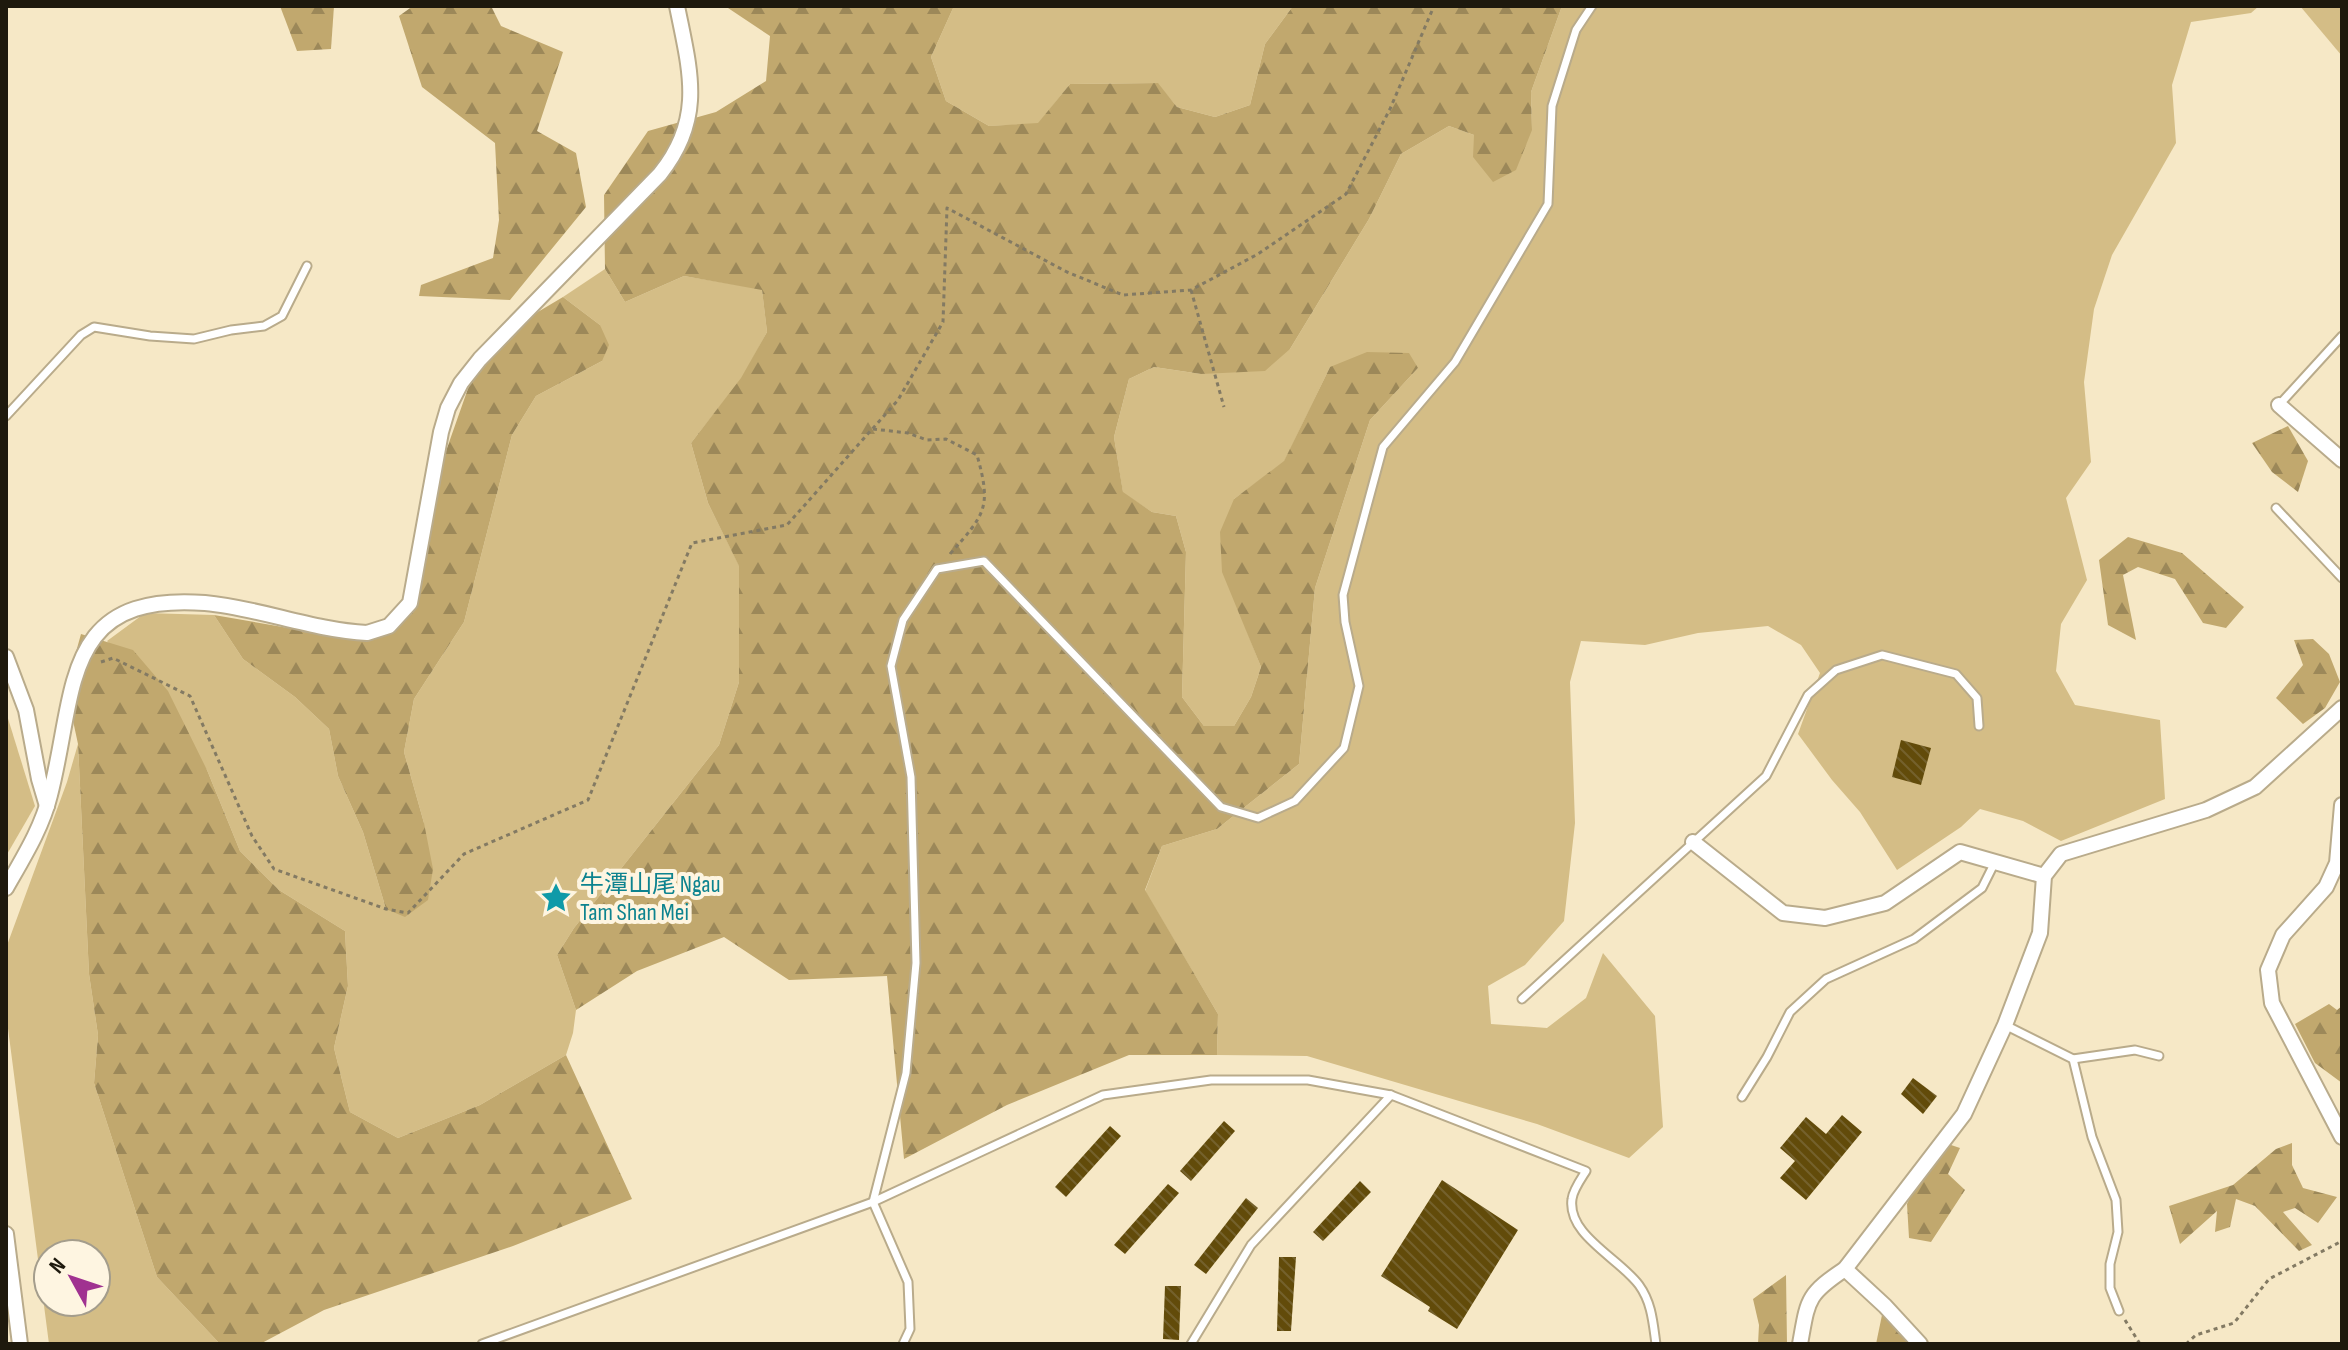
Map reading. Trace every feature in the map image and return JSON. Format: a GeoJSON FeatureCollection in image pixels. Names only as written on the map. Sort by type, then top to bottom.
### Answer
{"type":"FeatureCollection","features":[{"type":"Feature","properties":{"kind":"street"},"geometry":{"type":"LineString","coordinates":[[6,888],[47,806],[77,670],[89,642],[109,621],[128,611],[153,605],[206,603],[367,633],[389,626],[407,609],[417,575],[441,432],[454,395],[480,359],[660,174],[682,142],[690,111],[691,88],[677,6]]}},
{"type":"Feature","properties":{"kind":"street"},"geometry":{"type":"LineString","coordinates":[[2279,405],[2342,460]]}},
{"type":"Feature","properties":{"kind":"street"},"geometry":{"type":"LineString","coordinates":[[6,657],[26,710],[47,806]]}},
{"type":"Feature","properties":{"kind":"street"},"geometry":{"type":"LineString","coordinates":[[1800,1344],[1807,1307],[1818,1287],[1845,1269],[1964,1114],[2005,1025],[2040,933],[2044,876],[2061,854],[2206,810],[2255,787],[2340,712]]}},
{"type":"Feature","properties":{"kind":"street"},"geometry":{"type":"LineString","coordinates":[[2342,805],[2337,863],[2326,887],[2283,935],[2268,970],[2272,1003],[2342,1137]]}},
{"type":"Feature","properties":{"kind":"street"},"geometry":{"type":"LineString","coordinates":[[1693,842],[1783,913],[1825,918],[1885,903],[1960,852],[2044,876]]}},
{"type":"Feature","properties":{"kind":"street"},"geometry":{"type":"LineString","coordinates":[[6,1234],[20,1344]]}},
{"type":"Feature","properties":{"kind":"street"},"geometry":{"type":"LineString","coordinates":[[1845,1269],[1920,1344]]}},
{"type":"Feature","properties":{"kind":"lane"},"geometry":{"type":"LineString","coordinates":[[903,1344],[910,1329],[908,1282],[873,1202],[906,1073],[916,963],[911,777],[891,666],[903,620],[937,569],[984,561],[1221,807],[1258,818],[1295,801],[1344,748],[1359,686],[1345,622],[1343,595],[1383,447],[1455,362],[1548,204],[1552,106],[1576,30],[1592,6]]}},
{"type":"Feature","properties":{"kind":"lane"},"geometry":{"type":"LineString","coordinates":[[6,416],[81,335],[94,327],[194,339],[264,326],[282,316],[307,266]]}},
{"type":"Feature","properties":{"kind":"lane"},"geometry":{"type":"LineString","coordinates":[[2279,405],[2342,336]]}},
{"type":"Feature","properties":{"kind":"lane"},"geometry":{"type":"LineString","coordinates":[[2276,508],[2342,578]]}},
{"type":"Feature","properties":{"kind":"lane"},"geometry":{"type":"LineString","coordinates":[[1522,999],[1766,776],[1808,695],[1836,670],[1882,655],[1956,674],[1977,698],[1979,726]]}},
{"type":"Feature","properties":{"kind":"lane"},"geometry":{"type":"LineString","coordinates":[[1742,1097],[1790,1012],[1826,979],[1914,939],[1982,888],[1995,862]]}},
{"type":"Feature","properties":{"kind":"lane"},"geometry":{"type":"LineString","coordinates":[[2005,1025],[2073,1059],[2135,1050],[2159,1056]]}},
{"type":"Feature","properties":{"kind":"lane"},"geometry":{"type":"LineString","coordinates":[[2073,1059],[2092,1137],[2116,1200],[2118,1232],[2110,1264],[2110,1288],[2119,1311]]}},
{"type":"Feature","properties":{"kind":"lane"},"geometry":{"type":"LineString","coordinates":[[482,1344],[873,1202],[1103,1095],[1211,1080],[1308,1080],[1391,1095],[1586,1171],[1572,1198],[1573,1219],[1587,1238],[1623,1266],[1640,1287],[1651,1308],[1656,1344]]}},
{"type":"Feature","properties":{"kind":"lane"},"geometry":{"type":"LineString","coordinates":[[1191,1344],[1251,1245],[1391,1095]]}},
{"type":"Feature","properties":{"kind":"path"},"geometry":{"type":"LineString","coordinates":[[97,663],[113,658],[190,696],[252,836],[274,869],[386,909],[408,913],[464,854],[588,800],[692,543],[787,525],[898,400],[943,322],[947,208],[1067,272],[1123,295],[1191,290],[1258,254],[1346,194],[1390,109],[1434,6]]}},
{"type":"Feature","properties":{"kind":"path"},"geometry":{"type":"LineString","coordinates":[[1191,290],[1224,407]]}},
{"type":"Feature","properties":{"kind":"path"},"geometry":{"type":"LineString","coordinates":[[872,429],[908,433],[927,440],[946,439],[977,455],[986,488],[979,520],[937,569]]}},
{"type":"Feature","properties":{"kind":"path"},"geometry":{"type":"LineString","coordinates":[[2186,1344],[2196,1335],[2234,1323],[2269,1279],[2342,1241]]}},
{"type":"Feature","properties":{"kind":"path"},"geometry":{"type":"LineString","coordinates":[[2119,1311],[2140,1344]]}},
{"type":"Feature","properties":{"kind":"shaded area"},"geometry":{"type":"Polygon","coordinates":[[[954,6],[1293,6],[1265,44],[1250,105],[1215,117],[1177,107],[1157,83],[1070,84],[1038,124],[989,126],[946,101],[931,57],[954,6]]]}},
{"type":"Feature","properties":{"kind":"shaded area"},"geometry":{"type":"Polygon","coordinates":[[[1562,6],[2259,6],[2251,13],[2191,22],[2172,85],[2176,143],[2112,255],[2094,309],[2084,382],[2091,462],[2066,498],[2087,580],[2061,624],[2056,671],[2075,705],[2160,720],[2165,799],[2061,841],[2023,821],[1980,809],[1961,827],[1897,870],[1860,812],[1798,734],[1820,673],[1801,645],[1768,626],[1698,633],[1645,645],[1581,641],[1570,682],[1575,823],[1564,921],[1525,965],[1488,986],[1491,1024],[1547,1028],[1586,998],[1603,953],[1655,1016],[1663,1127],[1629,1158],[1537,1124],[1307,1056],[1217,1055],[1218,1014],[1145,891],[1162,846],[1217,829],[1299,764],[1315,588],[1370,420],[1418,368],[1330,367],[1284,462],[1234,499],[1246,629],[1261,667],[1251,697],[1234,726],[1204,726],[1182,697],[1186,552],[1176,516],[1152,512],[1123,493],[1114,437],[1129,379],[1154,367],[1201,374],[1290,349],[1369,219],[1401,154],[1449,126],[1474,135],[1532,130],[1531,92],[1562,6]]]}},
{"type":"Feature","properties":{"kind":"shaded area"},"geometry":{"type":"Polygon","coordinates":[[[2300,6],[2342,6],[2342,56],[2300,6]]]}},
{"type":"Feature","properties":{"kind":"shaded area"},"geometry":{"type":"Polygon","coordinates":[[[605,269],[625,302],[684,276],[762,289],[767,332],[742,378],[691,443],[708,503],[739,565],[739,682],[719,745],[574,928],[557,955],[576,1010],[566,1055],[480,1105],[398,1138],[350,1112],[334,1048],[348,986],[345,931],[279,890],[240,851],[207,770],[107,641],[145,613],[214,615],[243,659],[295,697],[329,729],[338,776],[363,832],[386,909],[424,823],[404,752],[414,699],[464,622],[512,435],[536,396],[602,361],[600,325],[563,297],[605,269]]]}},
{"type":"Feature","properties":{"kind":"shaded area"},"geometry":{"type":"Polygon","coordinates":[[[6,712],[35,806],[6,856],[6,712]]]}},
{"type":"Feature","properties":{"kind":"shaded area"},"geometry":{"type":"Polygon","coordinates":[[[78,744],[89,974],[98,1035],[94,1083],[157,1277],[220,1344],[49,1344],[46,1318],[112,1318],[112,1238],[35,1238],[6,1013],[6,948],[78,744]]]}},
{"type":"Feature","properties":{"kind":"green space"},"geometry":{"type":"Polygon","coordinates":[[[280,6],[334,6],[331,49],[297,51],[280,6]]]}},
{"type":"Feature","properties":{"kind":"green space"},"geometry":{"type":"Polygon","coordinates":[[[413,6],[491,6],[501,26],[563,52],[537,131],[576,153],[586,207],[510,300],[419,296],[421,285],[493,258],[499,220],[495,143],[422,87],[399,16],[413,6]]]}},
{"type":"Feature","properties":{"kind":"green space"},"geometry":{"type":"Polygon","coordinates":[[[725,6],[954,6],[931,57],[946,101],[989,126],[1038,123],[1070,84],[1158,83],[1177,107],[1215,117],[1250,105],[1265,44],[1293,6],[1562,6],[1531,92],[1532,130],[1516,170],[1493,182],[1473,157],[1474,135],[1449,126],[1401,154],[1369,219],[1290,349],[1265,371],[1201,374],[1154,367],[1129,379],[1114,437],[1123,492],[1152,512],[1176,516],[1186,552],[1182,697],[1204,726],[1234,726],[1251,697],[1261,667],[1222,572],[1220,532],[1234,499],[1284,461],[1330,367],[1367,352],[1409,353],[1418,368],[1370,420],[1315,588],[1299,764],[1217,829],[1162,846],[1145,890],[1218,1014],[1217,1055],[1129,1055],[1007,1105],[904,1159],[887,976],[789,980],[724,937],[637,971],[576,1010],[557,955],[574,928],[719,745],[739,682],[739,566],[708,503],[691,443],[741,378],[767,332],[762,290],[684,276],[625,302],[605,269],[604,195],[648,131],[716,112],[766,81],[770,36],[725,6]]]}},
{"type":"Feature","properties":{"kind":"green space"},"geometry":{"type":"Polygon","coordinates":[[[563,297],[600,325],[609,345],[602,361],[536,396],[512,435],[464,622],[414,699],[404,752],[433,869],[428,900],[405,917],[386,909],[363,832],[338,776],[329,729],[295,697],[243,659],[214,615],[363,641],[416,601],[446,451],[471,380],[521,322],[563,297]]]}},
{"type":"Feature","properties":{"kind":"green space"},"geometry":{"type":"Polygon","coordinates":[[[2288,426],[2308,461],[2298,492],[2272,472],[2252,443],[2288,426]]]}},
{"type":"Feature","properties":{"kind":"green space"},"geometry":{"type":"Polygon","coordinates":[[[2128,537],[2182,553],[2244,607],[2226,628],[2203,623],[2175,579],[2138,567],[2123,575],[2136,640],[2108,625],[2099,560],[2128,537]]]}},
{"type":"Feature","properties":{"kind":"green space"},"geometry":{"type":"Polygon","coordinates":[[[81,634],[133,650],[168,691],[207,770],[240,851],[279,890],[345,931],[348,986],[334,1048],[350,1112],[398,1138],[480,1105],[566,1055],[632,1199],[513,1246],[324,1310],[260,1344],[220,1344],[157,1277],[94,1083],[98,1035],[89,974],[78,744],[66,688],[81,634]]]}},
{"type":"Feature","properties":{"kind":"green space"},"geometry":{"type":"Polygon","coordinates":[[[2313,639],[2329,654],[2340,682],[2325,708],[2303,724],[2276,698],[2303,665],[2294,640],[2313,639]]]}},
{"type":"Feature","properties":{"kind":"green space"},"geometry":{"type":"Polygon","coordinates":[[[2329,1004],[2337,1010],[2342,1006],[2342,1083],[2315,1063],[2295,1024],[2329,1004]]]}},
{"type":"Feature","properties":{"kind":"green space"},"geometry":{"type":"Polygon","coordinates":[[[1936,1140],[1960,1148],[1948,1174],[1965,1190],[1931,1242],[1909,1238],[1907,1204],[1936,1140]]]}},
{"type":"Feature","properties":{"kind":"green space"},"geometry":{"type":"Polygon","coordinates":[[[2292,1143],[2292,1165],[2303,1188],[2337,1197],[2318,1223],[2295,1208],[2283,1212],[2312,1245],[2299,1251],[2255,1206],[2236,1199],[2230,1227],[2215,1232],[2217,1211],[2180,1244],[2169,1206],[2233,1185],[2276,1149],[2292,1143]]]}},
{"type":"Feature","properties":{"kind":"green space"},"geometry":{"type":"Polygon","coordinates":[[[1786,1275],[1787,1344],[1758,1344],[1759,1325],[1753,1299],[1786,1275]]]}},
{"type":"Feature","properties":{"kind":"green space"},"geometry":{"type":"Polygon","coordinates":[[[1882,1315],[1902,1316],[1915,1344],[1876,1344],[1882,1315]]]}},
{"type":"Feature","properties":{"kind":"building"},"geometry":{"type":"Polygon","coordinates":[[[1901,740],[1931,748],[1921,785],[1892,777],[1901,740]]]}},
{"type":"Feature","properties":{"kind":"building"},"geometry":{"type":"Polygon","coordinates":[[[1913,1078],[1937,1096],[1923,1114],[1901,1094],[1913,1078]]]}},
{"type":"Feature","properties":{"kind":"building"},"geometry":{"type":"Polygon","coordinates":[[[1842,1115],[1862,1132],[1806,1200],[1780,1178],[1795,1161],[1780,1148],[1806,1117],[1826,1134],[1842,1115]]]}},
{"type":"Feature","properties":{"kind":"building"},"geometry":{"type":"Polygon","coordinates":[[[1224,1121],[1235,1131],[1191,1181],[1180,1171],[1224,1121]]]}},
{"type":"Feature","properties":{"kind":"building"},"geometry":{"type":"Polygon","coordinates":[[[1110,1126],[1121,1136],[1066,1197],[1055,1187],[1110,1126]]]}},
{"type":"Feature","properties":{"kind":"building"},"geometry":{"type":"Polygon","coordinates":[[[1442,1180],[1518,1230],[1457,1329],[1428,1311],[1430,1307],[1381,1276],[1442,1180]]]}},
{"type":"Feature","properties":{"kind":"building"},"geometry":{"type":"Polygon","coordinates":[[[1360,1181],[1371,1192],[1323,1241],[1313,1232],[1360,1181]]]}},
{"type":"Feature","properties":{"kind":"building"},"geometry":{"type":"Polygon","coordinates":[[[1168,1184],[1179,1193],[1125,1254],[1114,1245],[1168,1184]]]}},
{"type":"Feature","properties":{"kind":"building"},"geometry":{"type":"Polygon","coordinates":[[[1246,1198],[1258,1208],[1206,1274],[1194,1265],[1246,1198]]]}},
{"type":"Feature","properties":{"kind":"building"},"geometry":{"type":"Polygon","coordinates":[[[1279,1257],[1296,1257],[1291,1331],[1277,1331],[1279,1257]]]}},
{"type":"Feature","properties":{"kind":"building"},"geometry":{"type":"Polygon","coordinates":[[[1165,1286],[1181,1286],[1179,1340],[1163,1339],[1165,1286]]]}},
{"type":"Feature","properties":{"kind":"place","name":"牛潭山尾 Ngau Tam Shan Mei"},"geometry":{"type":"Point","coordinates":[556,898]}}]}
